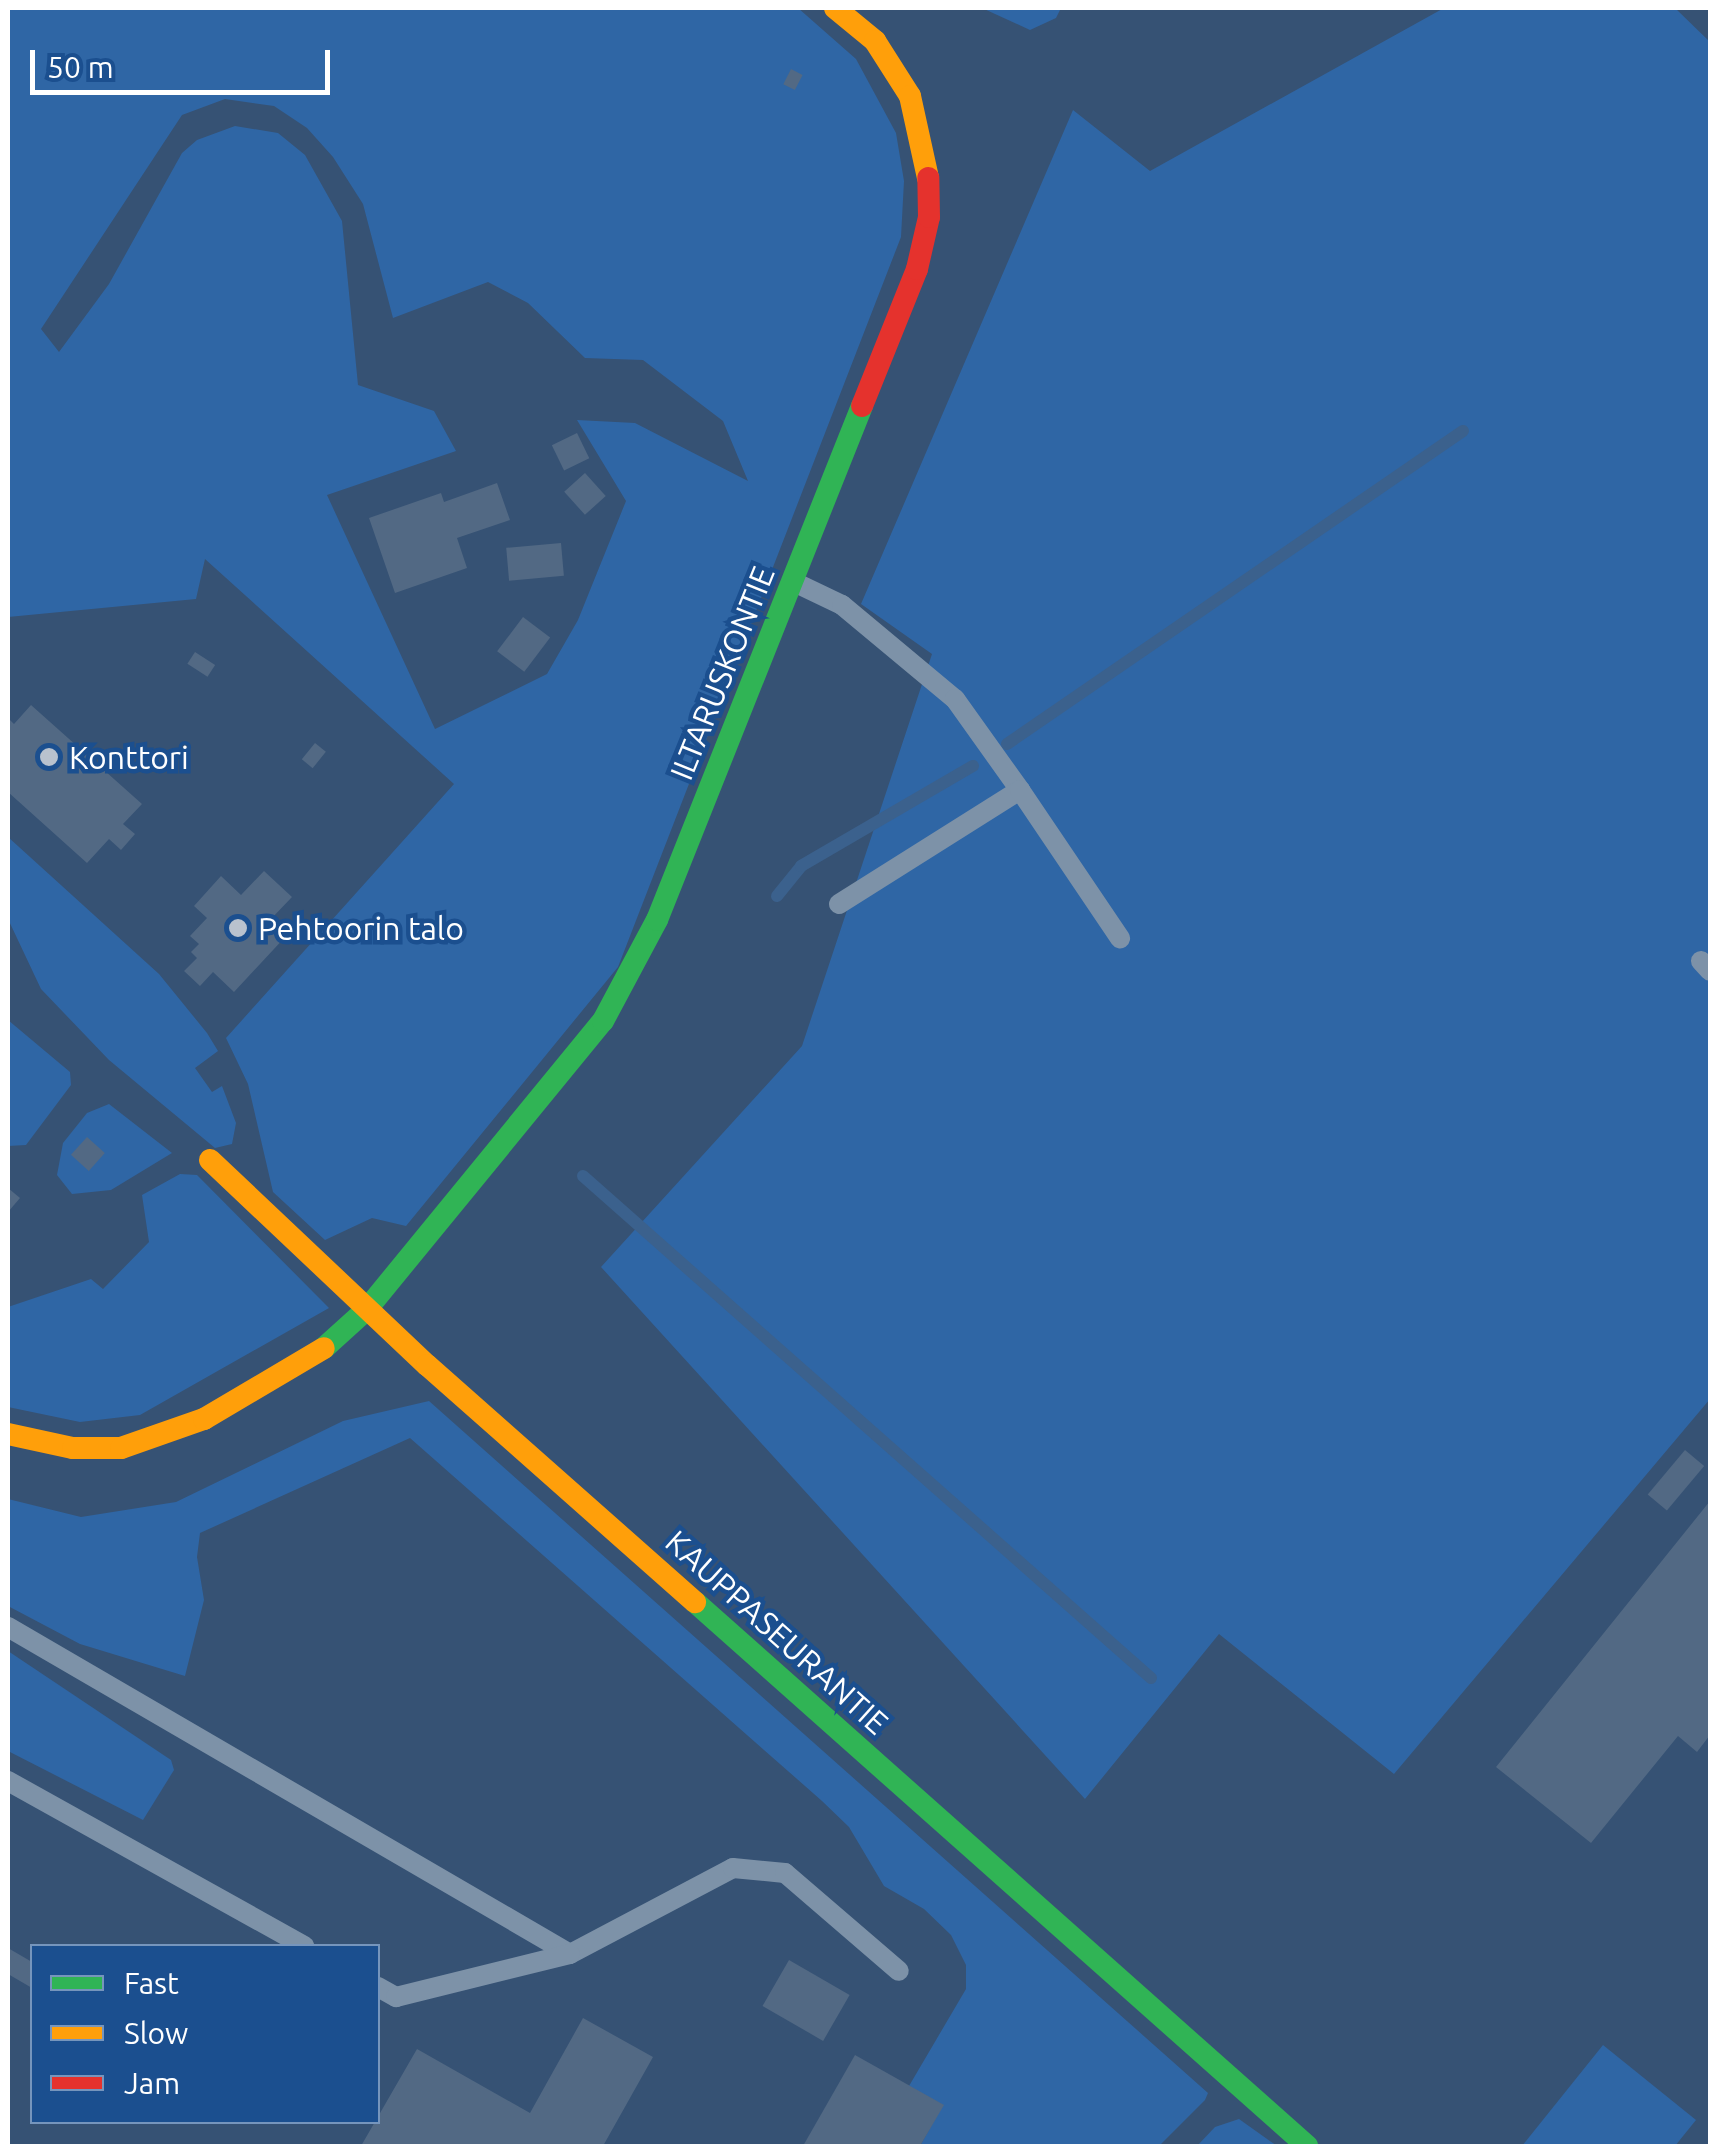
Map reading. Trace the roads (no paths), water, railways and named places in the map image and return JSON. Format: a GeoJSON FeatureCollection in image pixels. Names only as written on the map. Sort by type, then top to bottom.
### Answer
{"type":"FeatureCollection","features":[{"type":"Feature","properties":{"kind":"street","name":"ILTARUSKONTIE"},"geometry":{"type":"LineString","coordinates":[[8,1434],[73,1448],[121,1448],[160,1437],[318,1354],[367,1309],[603,1021],[657,920],[917,269],[929,217],[928,162],[910,96],[875,40],[836,8]]}},
{"type":"Feature","properties":{"kind":"street","name":"KAUPPASEURANTIE"},"geometry":{"type":"LineString","coordinates":[[210,1160],[367,1309],[1307,2146]]}},
{"type":"Feature","properties":{"kind":"lane"},"geometry":{"type":"LineString","coordinates":[[794,582],[842,605],[955,699],[1120,938]]}},
{"type":"Feature","properties":{"kind":"lane"},"geometry":{"type":"LineString","coordinates":[[839,904],[1020,790]]}},
{"type":"Feature","properties":{"kind":"lane"},"geometry":{"type":"LineString","coordinates":[[8,1627],[570,1954]]}},
{"type":"Feature","properties":{"kind":"lane"},"geometry":{"type":"LineString","coordinates":[[8,1782],[300,1944]]}},
{"type":"Feature","properties":{"kind":"lane"},"geometry":{"type":"LineString","coordinates":[[380,1988],[396,1997],[570,1954],[733,1868],[785,1873],[899,1971]]}},
{"type":"Feature","properties":{"kind":"waterway"},"geometry":{"type":"LineString","coordinates":[[1007,744],[1463,431]]}},
{"type":"Feature","properties":{"kind":"waterway"},"geometry":{"type":"LineString","coordinates":[[777,896],[801,866],[973,766]]}},
{"type":"Feature","properties":{"kind":"waterway"},"geometry":{"type":"LineString","coordinates":[[583,1176],[1151,1678]]}},
{"type":"Feature","properties":{"kind":"place","name":"Konttori"},"geometry":{"type":"Point","coordinates":[49,757]}},
{"type":"Feature","properties":{"kind":"place","name":"Pehtoorin talo"},"geometry":{"type":"Point","coordinates":[238,928]}}]}
